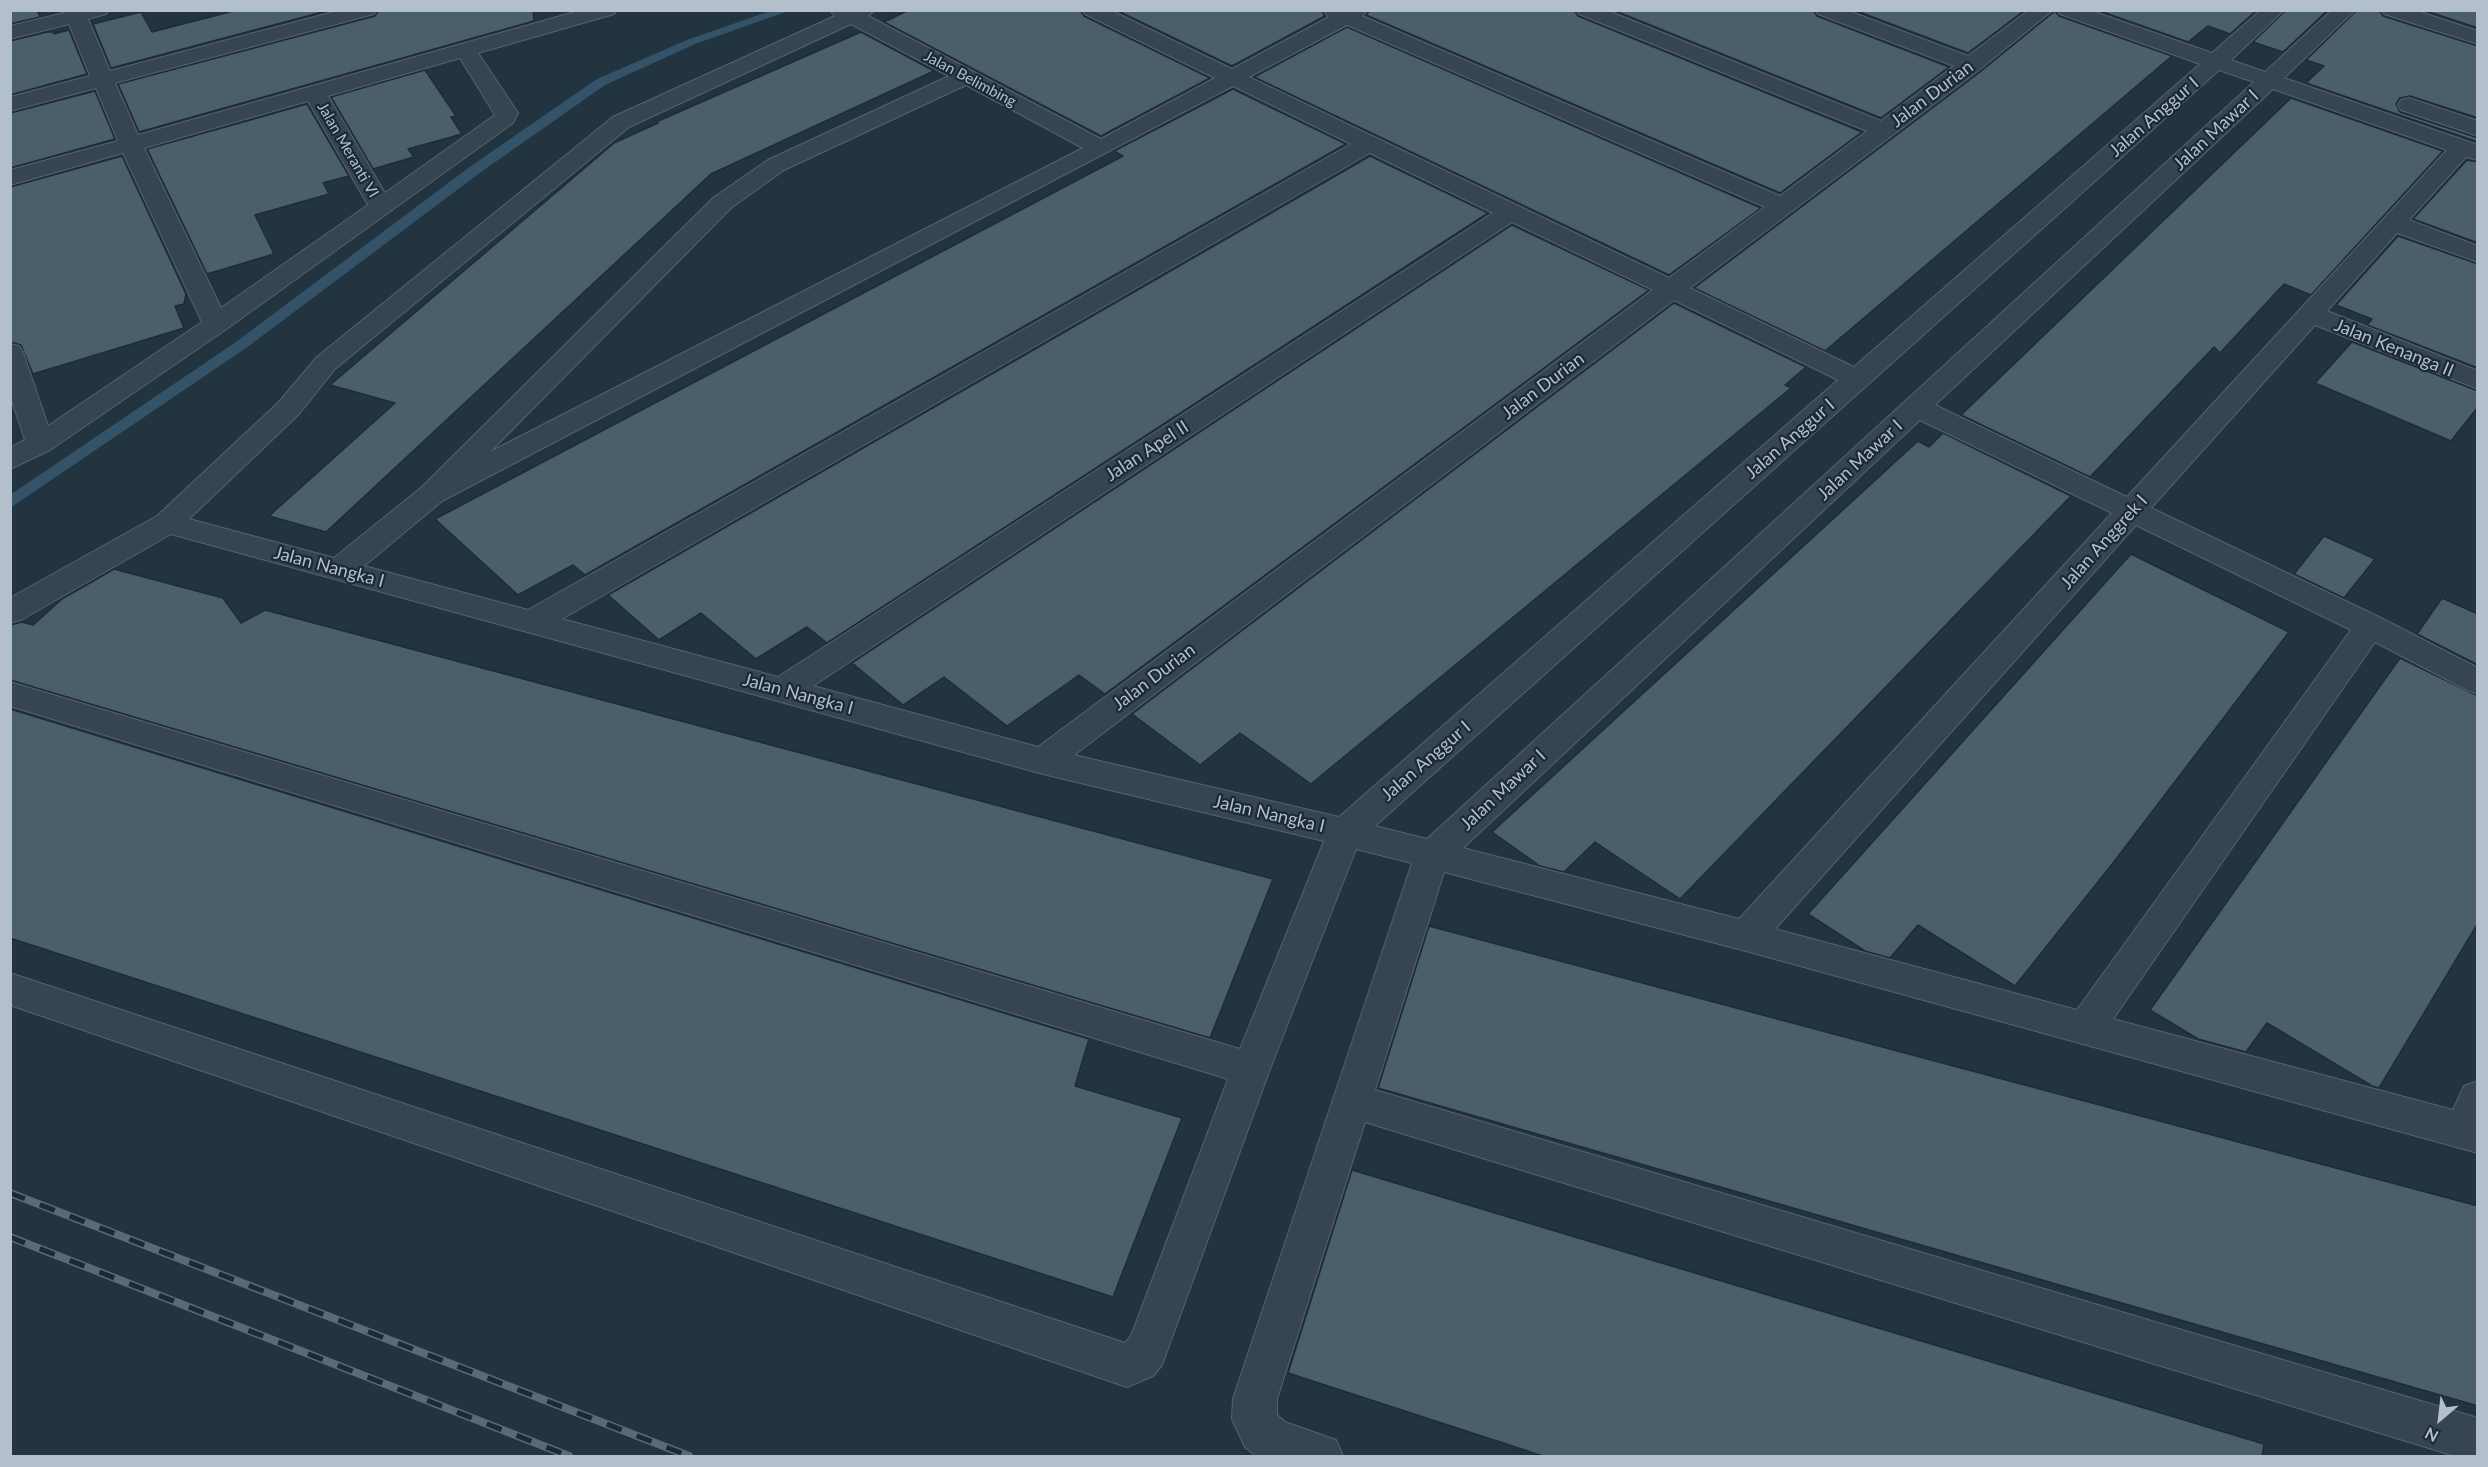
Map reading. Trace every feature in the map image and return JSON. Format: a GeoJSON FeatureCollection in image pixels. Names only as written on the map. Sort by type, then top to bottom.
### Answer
{"type":"FeatureCollection","features":[{"type":"Feature","properties":{"kind":"street"},"geometry":{"type":"LineString","coordinates":[[10,33],[74,13],[99,10]]}},
{"type":"Feature","properties":{"kind":"street"},"geometry":{"type":"LineString","coordinates":[[10,104],[367,10]]}},
{"type":"Feature","properties":{"kind":"street"},"geometry":{"type":"LineString","coordinates":[[10,178],[607,10]]}},
{"type":"Feature","properties":{"kind":"street"},"geometry":{"type":"LineString","coordinates":[[1092,10],[1858,379]]}},
{"type":"Feature","properties":{"kind":"street"},"geometry":{"type":"LineString","coordinates":[[1586,10],[1884,130]]}},
{"type":"Feature","properties":{"kind":"street"},"geometry":{"type":"LineString","coordinates":[[1825,10],[1971,65]]}},
{"type":"Feature","properties":{"kind":"street","name":"Jalan Durian"},"geometry":{"type":"LineString","coordinates":[[1043,760],[2043,10]]}},
{"type":"Feature","properties":{"kind":"street"},"geometry":{"type":"LineString","coordinates":[[2067,10],[2257,59],[2472,143]]}},
{"type":"Feature","properties":{"kind":"street"},"geometry":{"type":"LineString","coordinates":[[2257,59],[2274,10]]}},
{"type":"Feature","properties":{"kind":"street"},"geometry":{"type":"LineString","coordinates":[[2257,59],[2345,10]]}},
{"type":"Feature","properties":{"kind":"street"},"geometry":{"type":"LineString","coordinates":[[2391,10],[2478,38]]}},
{"type":"Feature","properties":{"kind":"street"},"geometry":{"type":"LineString","coordinates":[[10,612],[167,524],[289,408],[326,363],[612,128],[628,117],[852,12]]}},
{"type":"Feature","properties":{"kind":"street","name":"Jalan Belimbing"},"geometry":{"type":"LineString","coordinates":[[852,12],[1101,148]]}},
{"type":"Feature","properties":{"kind":"street"},"geometry":{"type":"LineString","coordinates":[[432,494],[1101,148],[1232,78],[1346,12],[1783,207]]}},
{"type":"Feature","properties":{"kind":"street"},"geometry":{"type":"LineString","coordinates":[[74,13],[131,144],[216,324]]}},
{"type":"Feature","properties":{"kind":"street"},"geometry":{"type":"LineString","coordinates":[[10,460],[40,444],[216,324],[507,115],[466,51]]}},
{"type":"Feature","properties":{"kind":"street","name":"Jalan Anggur I"},"geometry":{"type":"LineString","coordinates":[[1345,832],[1858,379],[2257,59]]}},
{"type":"Feature","properties":{"kind":"street","name":"Jalan Mawar I"},"geometry":{"type":"LineString","coordinates":[[1431,856],[1916,407],[2257,59]]}},
{"type":"Feature","properties":{"kind":"street"},"geometry":{"type":"LineString","coordinates":[[339,570],[432,494],[722,203],[776,165],[966,76]]}},
{"type":"Feature","properties":{"kind":"street","name":"Jalan Meranti VI"},"geometry":{"type":"LineString","coordinates":[[315,93],[381,207]]}},
{"type":"Feature","properties":{"kind":"street"},"geometry":{"type":"LineString","coordinates":[[2388,98],[2472,143]]}},
{"type":"Feature","properties":{"kind":"street","name":"Jalan Anggrek I"},"geometry":{"type":"LineString","coordinates":[[1746,936],[2393,223],[2472,143]]}},
{"type":"Feature","properties":{"kind":"street"},"geometry":{"type":"LineString","coordinates":[[532,622],[1368,144]]}},
{"type":"Feature","properties":{"kind":"street","name":"Jalan Apel II"},"geometry":{"type":"LineString","coordinates":[[783,690],[1511,212]]}},
{"type":"Feature","properties":{"kind":"street"},"geometry":{"type":"LineString","coordinates":[[2393,223],[2478,255]]}},
{"type":"Feature","properties":{"kind":"street","name":"Jalan Kenanga II"},"geometry":{"type":"LineString","coordinates":[[2311,314],[2478,381]]}},
{"type":"Feature","properties":{"kind":"street"},"geometry":{"type":"LineString","coordinates":[[10,352],[40,444]]}},
{"type":"Feature","properties":{"kind":"street"},"geometry":{"type":"LineString","coordinates":[[1916,407],[2370,626],[2478,682]]}},
{"type":"Feature","properties":{"kind":"street","name":"Jalan Nangka I"},"geometry":{"type":"LineString","coordinates":[[167,524],[1043,760],[1345,832],[1746,936],[2085,1029],[2473,1121]]}},
{"type":"Feature","properties":{"kind":"street"},"geometry":{"type":"LineString","coordinates":[[2085,1029],[2370,626]]}},
{"type":"Feature","properties":{"kind":"street"},"geometry":{"type":"LineString","coordinates":[[10,694],[1251,1069]]}},
{"type":"Feature","properties":{"kind":"street"},"geometry":{"type":"LineString","coordinates":[[10,989],[1127,1365],[1138,1361],[1147,1350],[1251,1069],[1345,832]]}},
{"type":"Feature","properties":{"kind":"street"},"geometry":{"type":"LineString","coordinates":[[1320,1456],[1272,1440],[1261,1431],[1254,1419],[1254,1409],[1351,1100],[1431,856]]}},
{"type":"Feature","properties":{"kind":"street"},"geometry":{"type":"LineString","coordinates":[[1351,1100],[2478,1441]]}},
{"type":"Feature","properties":{"kind":"building"},"geometry":{"type":"Polygon","coordinates":[[[10,10],[37,10],[40,17],[10,24],[10,10]]]}},
{"type":"Feature","properties":{"kind":"building"},"geometry":{"type":"Polygon","coordinates":[[[237,10],[330,10],[111,68],[93,24],[141,12],[152,32],[237,10]]]}},
{"type":"Feature","properties":{"kind":"building"},"geometry":{"type":"Polygon","coordinates":[[[379,10],[533,10],[534,21],[139,132],[118,84],[375,16],[379,10]]]}},
{"type":"Feature","properties":{"kind":"building"},"geometry":{"type":"Polygon","coordinates":[[[909,10],[1080,10],[1084,16],[1210,78],[1101,136],[884,22],[909,10]]]}},
{"type":"Feature","properties":{"kind":"building"},"geometry":{"type":"Polygon","coordinates":[[[1116,10],[1321,10],[1325,16],[1232,66],[1116,10]]]}},
{"type":"Feature","properties":{"kind":"building"},"geometry":{"type":"Polygon","coordinates":[[[1370,10],[1574,10],[1578,16],[1862,132],[1780,193],[1366,15],[1370,10]]]}},
{"type":"Feature","properties":{"kind":"building"},"geometry":{"type":"Polygon","coordinates":[[[1613,10],[1813,10],[1817,16],[1949,67],[1881,118],[1613,10]]]}},
{"type":"Feature","properties":{"kind":"building"},"geometry":{"type":"Polygon","coordinates":[[[1854,10],[2025,10],[1968,53],[1854,10]]]}},
{"type":"Feature","properties":{"kind":"building"},"geometry":{"type":"Polygon","coordinates":[[[2097,10],[2257,10],[2230,34],[2208,26],[2188,42],[2097,10]]]}},
{"type":"Feature","properties":{"kind":"building"},"geometry":{"type":"Polygon","coordinates":[[[2286,10],[2328,10],[2283,52],[2253,42],[2286,10]]]}},
{"type":"Feature","properties":{"kind":"building"},"geometry":{"type":"Polygon","coordinates":[[[2357,10],[2379,10],[2383,16],[2478,46],[2478,118],[2410,96],[2400,98],[2396,104],[2400,112],[2478,138],[2478,142],[2306,83],[2324,66],[2306,60],[2357,10]]]}},
{"type":"Feature","properties":{"kind":"building"},"geometry":{"type":"Polygon","coordinates":[[[2423,10],[2478,10],[2478,28],[2423,10]]]}},
{"type":"Feature","properties":{"kind":"building"},"geometry":{"type":"Polygon","coordinates":[[[2055,11],[2059,16],[2172,56],[1825,351],[1694,288],[1980,72],[2055,11]]]}},
{"type":"Feature","properties":{"kind":"building"},"geometry":{"type":"Polygon","coordinates":[[[1347,27],[1761,208],[1669,275],[1254,77],[1347,27]]]}},
{"type":"Feature","properties":{"kind":"building"},"geometry":{"type":"Polygon","coordinates":[[[69,30],[87,74],[10,95],[10,41],[47,32],[54,34],[69,30]]]}},
{"type":"Feature","properties":{"kind":"building"},"geometry":{"type":"Polygon","coordinates":[[[861,32],[934,71],[711,174],[326,532],[269,516],[395,403],[330,385],[614,143],[658,123],[656,122],[861,32]]]}},
{"type":"Feature","properties":{"kind":"building"},"geometry":{"type":"Polygon","coordinates":[[[425,70],[456,116],[451,117],[462,134],[408,149],[414,157],[373,169],[331,97],[425,70]]]}},
{"type":"Feature","properties":{"kind":"building"},"geometry":{"type":"Polygon","coordinates":[[[1233,89],[1346,144],[585,575],[573,565],[518,595],[435,519],[1123,156],[1114,151],[1233,89]]]}},
{"type":"Feature","properties":{"kind":"building"},"geometry":{"type":"Polygon","coordinates":[[[95,91],[115,139],[10,168],[10,113],[95,91]]]}},
{"type":"Feature","properties":{"kind":"building"},"geometry":{"type":"Polygon","coordinates":[[[2291,98],[2443,151],[2311,295],[2284,284],[2220,353],[2214,347],[2090,477],[1961,415],[2291,98]]]}},
{"type":"Feature","properties":{"kind":"building"},"geometry":{"type":"Polygon","coordinates":[[[307,104],[349,176],[323,183],[329,194],[255,215],[274,254],[207,274],[147,149],[307,104]]]}},
{"type":"Feature","properties":{"kind":"building"},"geometry":{"type":"Polygon","coordinates":[[[122,156],[186,294],[184,304],[175,306],[184,328],[33,374],[21,345],[10,342],[10,187],[122,156]]]}},
{"type":"Feature","properties":{"kind":"building"},"geometry":{"type":"Polygon","coordinates":[[[1370,156],[1488,213],[827,643],[807,627],[756,659],[701,613],[659,640],[608,595],[1370,156]]]}},
{"type":"Feature","properties":{"kind":"building"},"geometry":{"type":"Polygon","coordinates":[[[2467,160],[2478,162],[2478,243],[2413,219],[2467,160]]]}},
{"type":"Feature","properties":{"kind":"building"},"geometry":{"type":"Polygon","coordinates":[[[1512,225],[1649,290],[1105,694],[1079,675],[1007,726],[944,677],[903,705],[852,663],[1512,225]]]}},
{"type":"Feature","properties":{"kind":"building"},"geometry":{"type":"Polygon","coordinates":[[[2398,236],[2478,264],[2478,368],[2367,325],[2372,319],[2336,305],[2398,236]]]}},
{"type":"Feature","properties":{"kind":"building"},"geometry":{"type":"Polygon","coordinates":[[[1674,303],[1806,367],[1785,385],[1791,388],[1311,784],[1240,733],[1200,765],[1132,714],[1674,303]]]}},
{"type":"Feature","properties":{"kind":"building"},"geometry":{"type":"Polygon","coordinates":[[[2352,342],[2478,391],[2478,407],[2451,441],[2315,383],[2352,342]]]}},
{"type":"Feature","properties":{"kind":"building"},"geometry":{"type":"Polygon","coordinates":[[[1943,433],[2071,496],[1680,899],[1595,842],[1564,872],[1540,866],[1492,832],[1918,441],[1929,447],[1943,433]]]}},
{"type":"Feature","properties":{"kind":"building"},"geometry":{"type":"Polygon","coordinates":[[[2324,536],[2375,559],[2344,598],[2294,574],[2324,536]]]}},
{"type":"Feature","properties":{"kind":"building"},"geometry":{"type":"Polygon","coordinates":[[[2131,554],[2289,632],[2113,863],[2015,986],[1918,925],[1890,958],[1865,951],[1808,914],[2131,554]]]}},
{"type":"Feature","properties":{"kind":"building"},"geometry":{"type":"Polygon","coordinates":[[[114,569],[223,598],[241,623],[265,610],[1273,879],[1210,1038],[10,680],[10,625],[22,622],[33,625],[62,599],[114,569]]]}},
{"type":"Feature","properties":{"kind":"building"},"geometry":{"type":"Polygon","coordinates":[[[2442,598],[2478,614],[2478,665],[2417,634],[2442,598]]]}},
{"type":"Feature","properties":{"kind":"building"},"geometry":{"type":"Polygon","coordinates":[[[2400,658],[2478,696],[2478,923],[2379,1088],[2267,1023],[2246,1052],[2198,1039],[2150,1010],[2400,658]]]}},
{"type":"Feature","properties":{"kind":"building"},"geometry":{"type":"Polygon","coordinates":[[[10,709],[1089,1039],[1075,1086],[1182,1118],[1113,1297],[10,938],[10,709]]]}},
{"type":"Feature","properties":{"kind":"building"},"geometry":{"type":"Polygon","coordinates":[[[1429,926],[2478,1206],[2478,1406],[1378,1088],[1429,926]]]}},
{"type":"Feature","properties":{"kind":"building"},"geometry":{"type":"Polygon","coordinates":[[[1352,1170],[2264,1444],[2262,1456],[1543,1456],[1288,1373],[1352,1170]]]}},
{"type":"Feature","properties":{"kind":"waterway"},"geometry":{"type":"LineString","coordinates":[[10,503],[241,345],[476,169],[601,82],[691,42],[786,10]]}},
{"type":"Feature","properties":{"kind":"railway"},"geometry":{"type":"LineString","coordinates":[[10,1193],[689,1456]]}},
{"type":"Feature","properties":{"kind":"railway"},"geometry":{"type":"LineString","coordinates":[[10,1237],[569,1456]]}}]}
